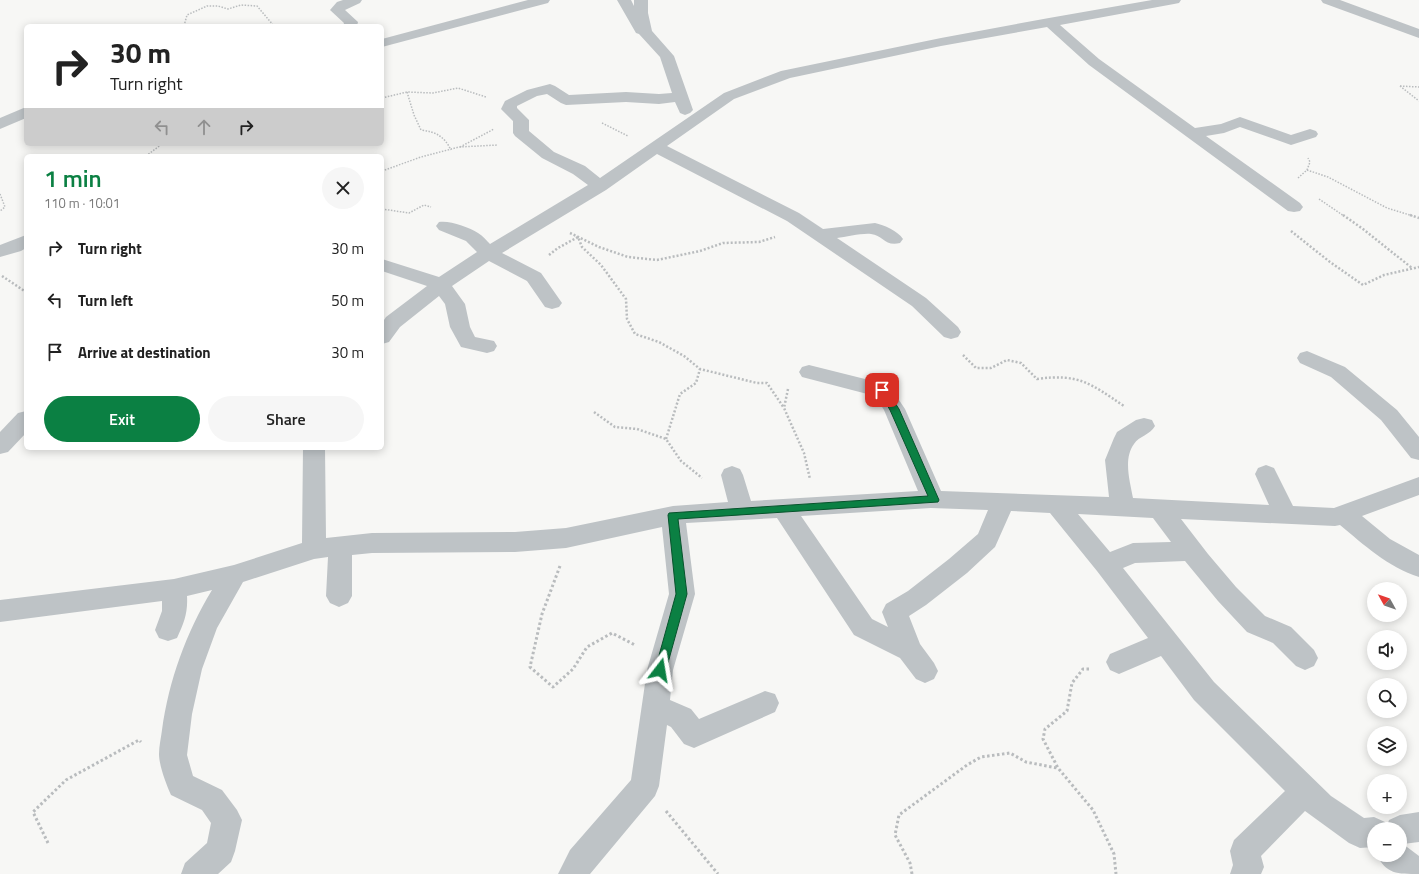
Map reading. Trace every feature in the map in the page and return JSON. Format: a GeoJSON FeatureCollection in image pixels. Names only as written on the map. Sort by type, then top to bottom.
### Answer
{"type":"FeatureCollection","features":[{"type":"Feature","properties":{"kind":"street"},"geometry":{"type":"LineString","coordinates":[[350,24],[351,22],[337,10],[342,5],[355,0]]}},
{"type":"Feature","properties":{"kind":"street"},"geometry":{"type":"LineString","coordinates":[[384,43],[543,0]]}},
{"type":"Feature","properties":{"kind":"street"},"geometry":{"type":"LineString","coordinates":[[624,0],[644,34],[667,56]]}},
{"type":"Feature","properties":{"kind":"street"},"geometry":{"type":"LineString","coordinates":[[641,0],[641,13],[644,32],[667,56],[689,124]]}},
{"type":"Feature","properties":{"kind":"street"},"geometry":{"type":"LineString","coordinates":[[384,334],[393,322],[456,273],[600,186],[729,96],[786,74],[1049,22],[1174,0]]}},
{"type":"Feature","properties":{"kind":"street"},"geometry":{"type":"LineString","coordinates":[[1328,0],[1419,34]]}},
{"type":"Feature","properties":{"kind":"street"},"geometry":{"type":"LineString","coordinates":[[1049,22],[1094,62],[1294,207]]}},
{"type":"Feature","properties":{"kind":"street"},"geometry":{"type":"LineString","coordinates":[[600,186],[579,170],[548,155],[521,133],[521,120],[509,109],[510,104],[532,93],[550,89],[566,100],[626,97],[659,99],[681,97]]}},
{"type":"Feature","properties":{"kind":"street"},"geometry":{"type":"LineString","coordinates":[[0,124],[24,113]]}},
{"type":"Feature","properties":{"kind":"street"},"geometry":{"type":"LineString","coordinates":[[1191,133],[1224,128],[1240,122],[1291,140],[1310,134]]}},
{"type":"Feature","properties":{"kind":"street"},"geometry":{"type":"LineString","coordinates":[[656,147],[793,217],[814,233],[919,302],[951,332]]}},
{"type":"Feature","properties":{"kind":"street"},"geometry":{"type":"LineString","coordinates":[[445,226],[472,237],[489,253],[534,277],[552,303]]}},
{"type":"Feature","properties":{"kind":"street"},"geometry":{"type":"LineString","coordinates":[[814,233],[875,228],[894,240]]}},
{"type":"Feature","properties":{"kind":"street"},"geometry":{"type":"LineString","coordinates":[[0,251],[15,247],[24,241]]}},
{"type":"Feature","properties":{"kind":"street"},"geometry":{"type":"LineString","coordinates":[[384,267],[441,284],[455,304],[460,327],[468,342],[487,346]]}},
{"type":"Feature","properties":{"kind":"street"},"geometry":{"type":"LineString","coordinates":[[1307,358],[1338,372],[1389,415],[1419,452]]}},
{"type":"Feature","properties":{"kind":"street"},"geometry":{"type":"LineString","coordinates":[[809,372],[882,390],[894,409],[934,500]]}},
{"type":"Feature","properties":{"kind":"street"},"geometry":{"type":"LineString","coordinates":[[0,446],[24,421]]}},
{"type":"Feature","properties":{"kind":"street"},"geometry":{"type":"LineString","coordinates":[[1122,507],[1116,460],[1125,438],[1144,426]]}},
{"type":"Feature","properties":{"kind":"street"},"geometry":{"type":"LineString","coordinates":[[314,450],[314,549]]}},
{"type":"Feature","properties":{"kind":"street"},"geometry":{"type":"LineString","coordinates":[[1266,474],[1286,515]]}},
{"type":"Feature","properties":{"kind":"street"},"geometry":{"type":"LineString","coordinates":[[732,475],[742,511]]}},
{"type":"Feature","properties":{"kind":"street"},"geometry":{"type":"LineString","coordinates":[[0,611],[174,589],[234,575],[314,549],[372,543],[515,542],[566,538],[673,515],[934,500],[1335,517],[1419,486]]}},
{"type":"Feature","properties":{"kind":"street"},"geometry":{"type":"LineString","coordinates":[[925,671],[909,650],[895,612],[917,598],[958,566],[987,540],[1003,502]]}},
{"type":"Feature","properties":{"kind":"street"},"geometry":{"type":"LineString","coordinates":[[1056,504],[1106,564],[1204,691],[1321,806],[1367,835]]}},
{"type":"Feature","properties":{"kind":"street"},"geometry":{"type":"LineString","coordinates":[[783,508],[864,627],[909,650]]}},
{"type":"Feature","properties":{"kind":"street"},"geometry":{"type":"LineString","coordinates":[[1160,509],[1191,551],[1227,594],[1256,624],[1282,635],[1305,658]]}},
{"type":"Feature","properties":{"kind":"street"},"geometry":{"type":"LineString","coordinates":[[1343,514],[1381,546],[1419,568]]}},
{"type":"Feature","properties":{"kind":"street"},"geometry":{"type":"LineString","coordinates":[[573,874],[581,861],[645,786],[660,670],[682,594],[673,515]]}},
{"type":"Feature","properties":{"kind":"street"},"geometry":{"type":"LineString","coordinates":[[339,596],[340,546]]}},
{"type":"Feature","properties":{"kind":"street"},"geometry":{"type":"LineString","coordinates":[[1106,564],[1133,553],[1191,551]]}},
{"type":"Feature","properties":{"kind":"street"},"geometry":{"type":"LineString","coordinates":[[196,874],[220,851],[227,820],[212,800],[181,785],[173,755],[178,714],[189,669],[205,625],[234,575]]}},
{"type":"Feature","properties":{"kind":"street"},"geometry":{"type":"LineString","coordinates":[[168,630],[175,611],[174,589]]}},
{"type":"Feature","properties":{"kind":"street"},"geometry":{"type":"LineString","coordinates":[[1119,662],[1166,642]]}},
{"type":"Feature","properties":{"kind":"street"},"geometry":{"type":"LineString","coordinates":[[656,707],[681,718],[694,735],[765,703]]}},
{"type":"Feature","properties":{"kind":"street"},"geometry":{"type":"LineString","coordinates":[[1244,874],[1249,867],[1246,851],[1305,791]]}},
{"type":"Feature","properties":{"kind":"street"},"geometry":{"type":"LineString","coordinates":[[1407,829],[1419,827]]}},
{"type":"Feature","properties":{"kind":"street"},"geometry":{"type":"LineString","coordinates":[[1402,862],[1419,874]]}},
{"type":"Feature","properties":{"kind":"path"},"geometry":{"type":"LineString","coordinates":[[185,24],[187,15],[195,9],[219,5],[228,9],[241,5],[257,6],[272,24]]}},
{"type":"Feature","properties":{"kind":"path"},"geometry":{"type":"LineString","coordinates":[[1419,87],[1400,86],[1409,91],[1414,98],[1419,101]]}},
{"type":"Feature","properties":{"kind":"path"},"geometry":{"type":"LineString","coordinates":[[384,98],[407,92],[433,93],[458,88],[510,104]]}},
{"type":"Feature","properties":{"kind":"path"},"geometry":{"type":"LineString","coordinates":[[407,92],[414,115],[421,130],[436,132],[446,140],[450,150]]}},
{"type":"Feature","properties":{"kind":"path"},"geometry":{"type":"LineString","coordinates":[[566,100],[575,109],[627,136],[656,147]]}},
{"type":"Feature","properties":{"kind":"path"},"geometry":{"type":"LineString","coordinates":[[384,170],[421,157],[459,147],[518,118]]}},
{"type":"Feature","properties":{"kind":"path"},"geometry":{"type":"LineString","coordinates":[[459,147],[494,145],[537,146]]}},
{"type":"Feature","properties":{"kind":"path"},"geometry":{"type":"LineString","coordinates":[[149,154],[159,146]]}},
{"type":"Feature","properties":{"kind":"path"},"geometry":{"type":"LineString","coordinates":[[1307,170],[1328,177],[1387,208],[1419,218]]}},
{"type":"Feature","properties":{"kind":"path"},"geometry":{"type":"LineString","coordinates":[[1412,268],[1363,229],[1320,199],[1292,186],[1295,199],[1294,207],[1284,214],[1284,224],[1306,244],[1363,285],[1384,275],[1419,267]]}},
{"type":"Feature","properties":{"kind":"path"},"geometry":{"type":"LineString","coordinates":[[0,194],[5,207],[0,212]]}},
{"type":"Feature","properties":{"kind":"path"},"geometry":{"type":"LineString","coordinates":[[384,208],[409,213],[424,205],[436,208],[442,214],[445,226]]}},
{"type":"Feature","properties":{"kind":"path"},"geometry":{"type":"LineString","coordinates":[[547,218],[578,237],[599,247],[628,257],[657,260],[700,251],[723,243],[759,242],[786,234],[814,233]]}},
{"type":"Feature","properties":{"kind":"path"},"geometry":{"type":"LineString","coordinates":[[534,277],[543,260],[558,248],[578,237]]}},
{"type":"Feature","properties":{"kind":"path"},"geometry":{"type":"LineString","coordinates":[[578,237],[582,247],[601,265],[626,299],[627,319],[635,334],[660,342],[684,356],[700,369],[757,383],[767,383],[784,408],[804,453],[817,506]]}},
{"type":"Feature","properties":{"kind":"path"},"geometry":{"type":"LineString","coordinates":[[0,274],[24,291]]}},
{"type":"Feature","properties":{"kind":"path"},"geometry":{"type":"LineString","coordinates":[[951,332],[958,351],[976,368],[991,368],[1008,360],[1021,363],[1037,379],[1056,376],[1071,376],[1090,383],[1139,416],[1144,426]]}},
{"type":"Feature","properties":{"kind":"path"},"geometry":{"type":"LineString","coordinates":[[666,439],[680,394],[696,383],[700,369]]}},
{"type":"Feature","properties":{"kind":"path"},"geometry":{"type":"LineString","coordinates":[[784,408],[788,387],[797,378],[809,372]]}},
{"type":"Feature","properties":{"kind":"path"},"geometry":{"type":"LineString","coordinates":[[594,412],[615,427],[637,429],[666,439],[681,461],[705,480],[732,475]]}},
{"type":"Feature","properties":{"kind":"path"},"geometry":{"type":"LineString","coordinates":[[566,538],[559,570],[542,614],[530,667],[553,686],[573,669],[588,648],[612,633],[651,651],[665,651]]}},
{"type":"Feature","properties":{"kind":"path"},"geometry":{"type":"LineString","coordinates":[[1116,874],[1114,854],[1094,810],[1058,768],[1043,739],[1045,729],[1067,711],[1072,683],[1083,669],[1107,667],[1119,662]]}},
{"type":"Feature","properties":{"kind":"path"},"geometry":{"type":"LineString","coordinates":[[48,843],[33,812],[66,780],[139,740],[158,755],[173,755]]}},
{"type":"Feature","properties":{"kind":"path"},"geometry":{"type":"LineString","coordinates":[[912,874],[910,863],[894,835],[899,815],[967,765],[981,757],[1010,753],[1026,762],[1058,768]]}},
{"type":"Feature","properties":{"kind":"path"},"geometry":{"type":"LineString","coordinates":[[645,786],[718,874]]}},
{"type":"Feature","properties":{"kind":"route"},"geometry":{"type":"LineString","coordinates":[[660,670],[682,594],[673,515],[926,499],[934,500],[894,409],[882,390]]}}]}
